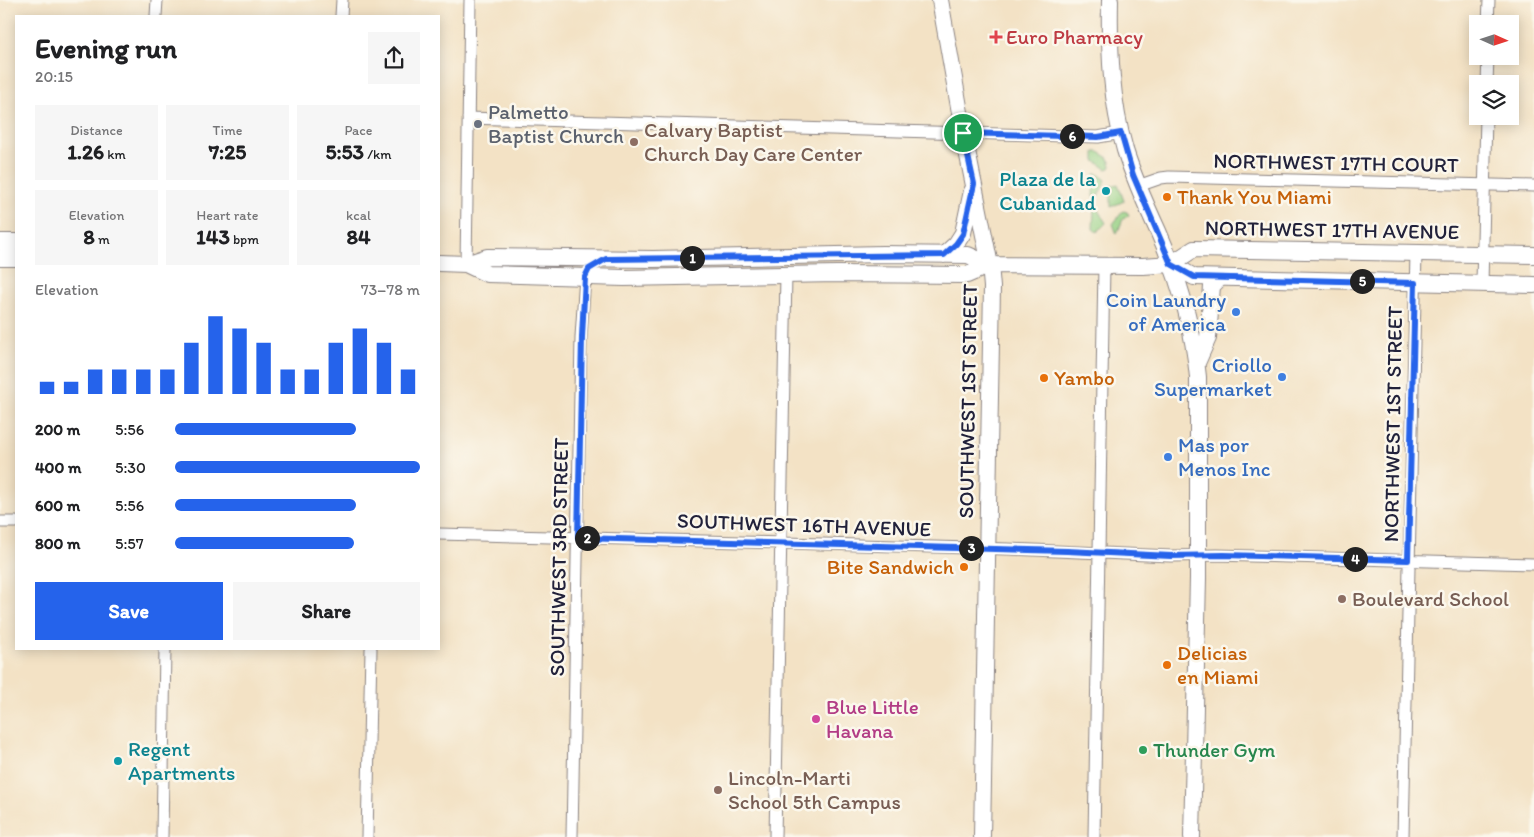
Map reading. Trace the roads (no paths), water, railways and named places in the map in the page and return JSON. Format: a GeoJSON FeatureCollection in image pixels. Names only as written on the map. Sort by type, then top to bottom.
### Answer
{"type":"FeatureCollection","features":[{"type":"Feature","properties":{"kind":"main road","name":"SOUTHWEST 1ST STREET"},"geometry":{"type":"LineString","coordinates":[[940,0],[963,133],[990,265],[992,287],[982,837]]}},
{"type":"Feature","properties":{"kind":"main road"},"geometry":{"type":"LineString","coordinates":[[1110,0],[1110,66],[1114,100],[1121,133],[1138,186],[1171,264],[1186,306],[1197,363],[1199,399],[1198,555],[1192,837]]}},
{"type":"Feature","properties":{"kind":"main road"},"geometry":{"type":"LineString","coordinates":[[944,255],[956,244],[963,234],[974,184]]}},
{"type":"Feature","properties":{"kind":"main road"},"geometry":{"type":"LineString","coordinates":[[0,242],[15,242]]}},
{"type":"Feature","properties":{"kind":"main road","name":"NORTHWEST 17TH AVENUE"},"geometry":{"type":"LineString","coordinates":[[1171,264],[1194,249],[1534,255]]}},
{"type":"Feature","properties":{"kind":"main road"},"geometry":{"type":"LineString","coordinates":[[440,263],[466,264],[487,256],[606,259],[882,254],[968,255],[990,265],[1104,266],[1171,264],[1194,277],[1534,285]]}},
{"type":"Feature","properties":{"kind":"main road"},"geometry":{"type":"LineString","coordinates":[[774,257],[784,267],[786,275]]}},
{"type":"Feature","properties":{"kind":"main road"},"geometry":{"type":"LineString","coordinates":[[0,258],[15,258]]}},
{"type":"Feature","properties":{"kind":"main road"},"geometry":{"type":"LineString","coordinates":[[585,277],[589,269],[606,259]]}},
{"type":"Feature","properties":{"kind":"main road"},"geometry":{"type":"LineString","coordinates":[[466,264],[487,274],[585,277],[967,275],[990,265]]}},
{"type":"Feature","properties":{"kind":"main road"},"geometry":{"type":"LineString","coordinates":[[1197,363],[1208,338],[1212,286],[1220,278]]}},
{"type":"Feature","properties":{"kind":"street"},"geometry":{"type":"LineString","coordinates":[[156,15],[157,0]]}},
{"type":"Feature","properties":{"kind":"street"},"geometry":{"type":"LineString","coordinates":[[341,15],[342,0]]}},
{"type":"Feature","properties":{"kind":"street"},"geometry":{"type":"LineString","coordinates":[[466,264],[470,0]]}},
{"type":"Feature","properties":{"kind":"street"},"geometry":{"type":"LineString","coordinates":[[1488,15],[1489,0]]}},
{"type":"Feature","properties":{"kind":"street"},"geometry":{"type":"LineString","coordinates":[[468,118],[1098,137],[1121,133]]}},
{"type":"Feature","properties":{"kind":"street"},"geometry":{"type":"LineString","coordinates":[[1482,284],[1486,125]]}},
{"type":"Feature","properties":{"kind":"street","name":"NORTHWEST 17TH COURT"},"geometry":{"type":"LineString","coordinates":[[1138,186],[1161,178],[1534,186]]}},
{"type":"Feature","properties":{"kind":"street","name":"NORTHWEST 1ST STREET"},"geometry":{"type":"LineString","coordinates":[[1403,837],[1416,252]]}},
{"type":"Feature","properties":{"kind":"street"},"geometry":{"type":"LineString","coordinates":[[1094,837],[1104,266]]}},
{"type":"Feature","properties":{"kind":"street"},"geometry":{"type":"LineString","coordinates":[[775,837],[786,275]]}},
{"type":"Feature","properties":{"kind":"street","name":"SOUTHWEST 3RD STREET"},"geometry":{"type":"LineString","coordinates":[[572,837],[581,347],[585,277]]}},
{"type":"Feature","properties":{"kind":"street"},"geometry":{"type":"LineString","coordinates":[[0,522],[15,522]]}},
{"type":"Feature","properties":{"kind":"street","name":"SOUTHWEST 16TH AVENUE"},"geometry":{"type":"LineString","coordinates":[[440,534],[988,548],[1171,556],[1198,555],[1534,564]]}},
{"type":"Feature","properties":{"kind":"street"},"geometry":{"type":"LineString","coordinates":[[162,837],[165,650]]}},
{"type":"Feature","properties":{"kind":"street"},"geometry":{"type":"LineString","coordinates":[[367,837],[371,650]]}},
{"type":"Feature","properties":{"kind":"place","name":"Euro Pharmacy"},"geometry":{"type":"Point","coordinates":[996,37]}},
{"type":"Feature","properties":{"kind":"place","name":"Palmetto Baptist Church"},"geometry":{"type":"Point","coordinates":[478,124]}},
{"type":"Feature","properties":{"kind":"place","name":"Calvary Baptist Church Day Care Center"},"geometry":{"type":"Point","coordinates":[634,142]}},
{"type":"Feature","properties":{"kind":"place","name":"Plaza de la Cubanidad"},"geometry":{"type":"Point","coordinates":[1106,191]}},
{"type":"Feature","properties":{"kind":"place","name":"Thank You Miami"},"geometry":{"type":"Point","coordinates":[1167,197]}},
{"type":"Feature","properties":{"kind":"place","name":"Coin Laundry of America"},"geometry":{"type":"Point","coordinates":[1236,312]}},
{"type":"Feature","properties":{"kind":"place","name":"Criollo Supermarket"},"geometry":{"type":"Point","coordinates":[1282,377]}},
{"type":"Feature","properties":{"kind":"place","name":"Yambo"},"geometry":{"type":"Point","coordinates":[1044,378]}},
{"type":"Feature","properties":{"kind":"place","name":"Mas por Menos Inc"},"geometry":{"type":"Point","coordinates":[1168,457]}},
{"type":"Feature","properties":{"kind":"place","name":"Bite Sandwich"},"geometry":{"type":"Point","coordinates":[964,567]}},
{"type":"Feature","properties":{"kind":"place","name":"Boulevard School"},"geometry":{"type":"Point","coordinates":[1342,599]}},
{"type":"Feature","properties":{"kind":"place","name":"Delicias en Miami"},"geometry":{"type":"Point","coordinates":[1167,665]}},
{"type":"Feature","properties":{"kind":"place","name":"Blue Little Havana"},"geometry":{"type":"Point","coordinates":[816,719]}},
{"type":"Feature","properties":{"kind":"place","name":"Thunder Gym"},"geometry":{"type":"Point","coordinates":[1143,750]}},
{"type":"Feature","properties":{"kind":"place","name":"Regent Apartments"},"geometry":{"type":"Point","coordinates":[118,761]}},
{"type":"Feature","properties":{"kind":"place","name":"Lincoln-Marti School 5th Campus"},"geometry":{"type":"Point","coordinates":[718,790]}}]}
